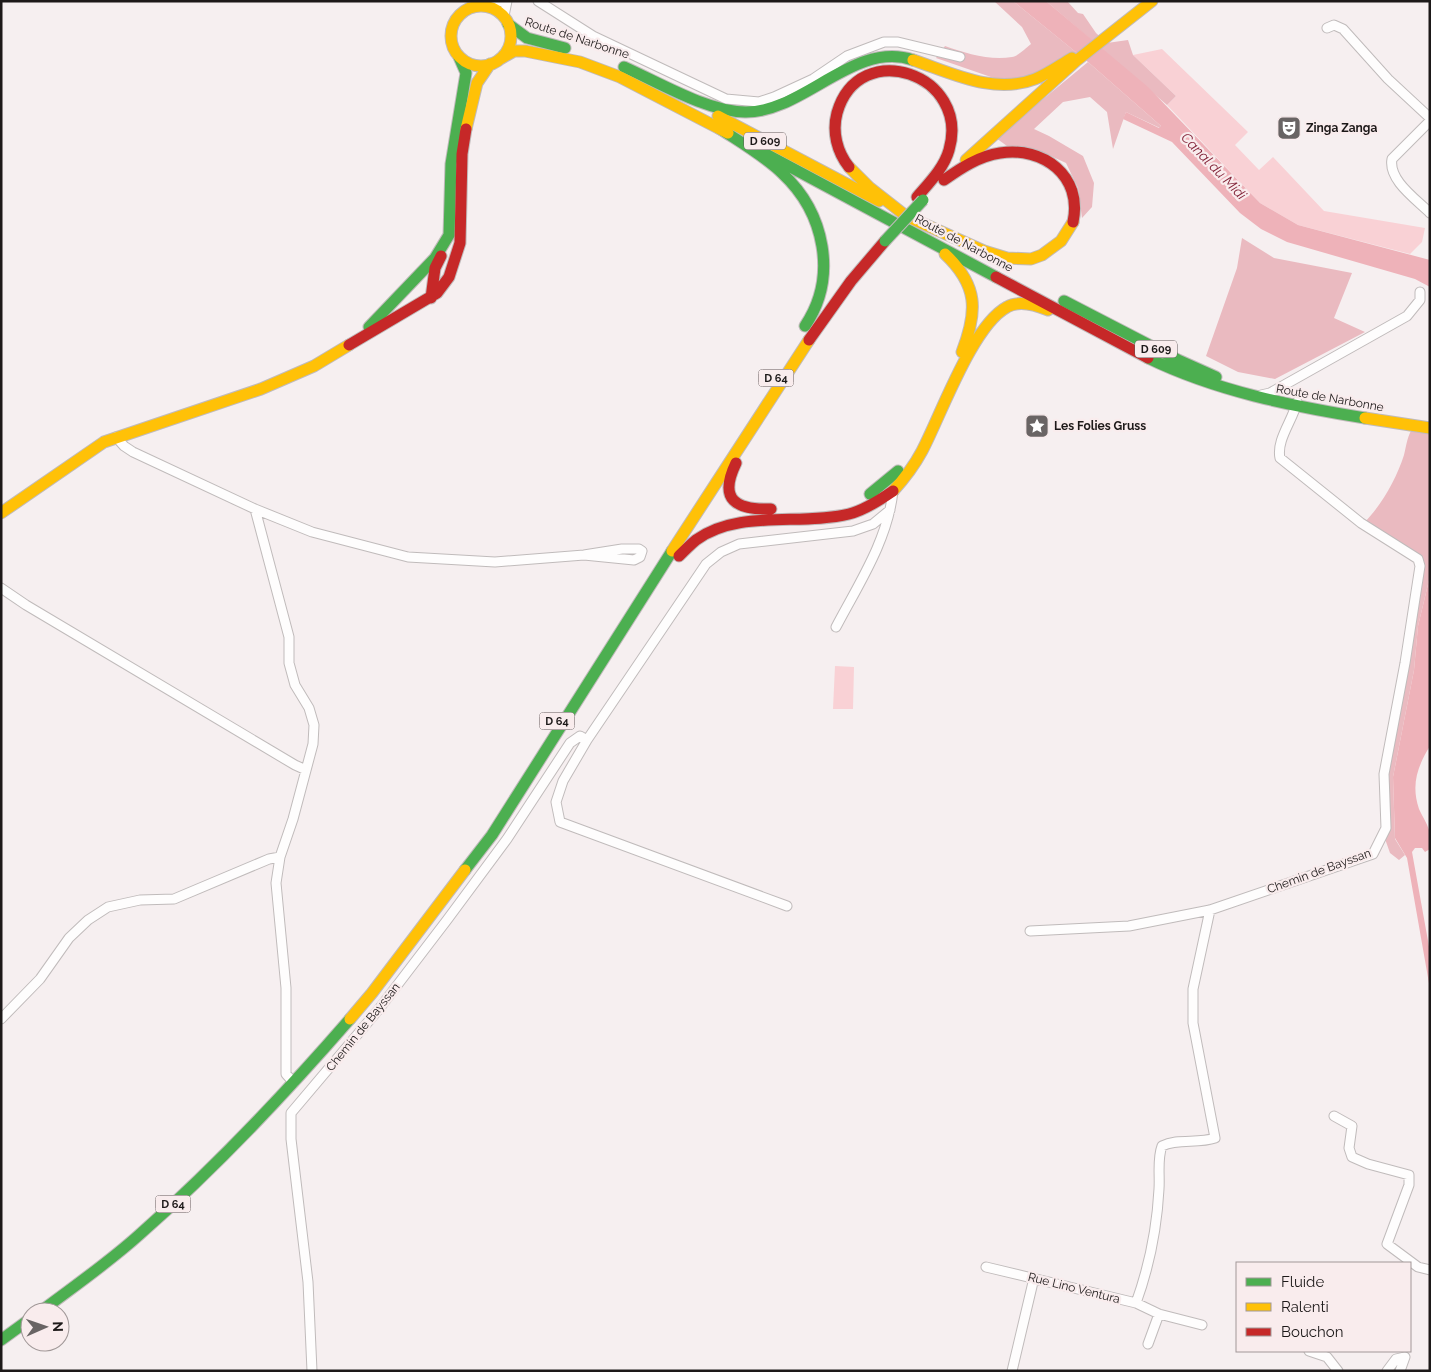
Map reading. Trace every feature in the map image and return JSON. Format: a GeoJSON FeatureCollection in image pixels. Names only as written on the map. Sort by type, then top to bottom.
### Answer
{"type":"FeatureCollection","features":[{"type":"Feature","properties":{"kind":"main road","name":"D 64"},"geometry":{"type":"LineString","coordinates":[[1107,34],[1145,1]]}},
{"type":"Feature","properties":{"kind":"main road","name":"D 64"},"geometry":{"type":"LineString","coordinates":[[454,884],[486,831],[684,526],[761,400],[837,290],[920,199],[1074,60],[1152,1]]}},
{"type":"Feature","properties":{"kind":"main road"},"geometry":{"type":"LineString","coordinates":[[431,298],[435,268],[448,243],[451,222],[451,164],[466,73],[451,43],[451,27],[455,13],[454,3]]}},
{"type":"Feature","properties":{"kind":"main road"},"geometry":{"type":"LineString","coordinates":[[1,513],[77,459],[116,437],[262,389],[314,366],[431,298],[445,284],[457,260],[463,224],[462,154],[479,75],[495,62],[510,43],[506,20],[480,4],[462,11],[451,27]]}},
{"type":"Feature","properties":{"kind":"main road","name":"Route de Narbonne"},"geometry":{"type":"LineString","coordinates":[[506,20],[516,32],[527,38],[624,67],[1178,360],[1223,379],[1297,403],[1430,428]]}},
{"type":"Feature","properties":{"kind":"main road","name":"Route de Narbonne"},"geometry":{"type":"LineString","coordinates":[[495,62],[514,51],[525,51],[580,62],[620,77],[1116,341],[1189,377],[1251,397],[1430,421]]}},
{"type":"Feature","properties":{"kind":"main road"},"geometry":{"type":"LineString","coordinates":[[624,67],[719,108],[747,112],[780,105],[846,70],[881,56],[908,58],[984,83],[1003,86],[1035,78],[1074,60]]}},
{"type":"Feature","properties":{"kind":"main road"},"geometry":{"type":"LineString","coordinates":[[459,57],[474,65],[495,62]]}},
{"type":"Feature","properties":{"kind":"main road","name":"D 64"},"geometry":{"type":"LineString","coordinates":[[920,199],[944,180],[1074,60]]}},
{"type":"Feature","properties":{"kind":"main road"},"geometry":{"type":"LineString","coordinates":[[920,199],[949,150],[951,117],[946,102],[937,89],[922,78],[901,70],[883,71],[864,78],[851,88],[841,103],[835,121],[835,137],[839,154],[864,184],[905,215],[984,251],[1020,259],[1037,258],[1052,250],[1065,239],[1072,224],[1076,205],[1074,188],[1066,174],[1055,164],[1040,156],[1020,152],[1005,152],[963,167],[944,180]]}},
{"type":"Feature","properties":{"kind":"main road"},"geometry":{"type":"LineString","coordinates":[[719,128],[789,180],[808,202],[819,229],[823,248],[824,273],[817,307],[781,362],[761,400]]}},
{"type":"Feature","properties":{"kind":"main road"},"geometry":{"type":"LineString","coordinates":[[357,340],[435,258],[449,235]]}},
{"type":"Feature","properties":{"kind":"main road"},"geometry":{"type":"LineString","coordinates":[[789,368],[732,469],[729,486],[730,498],[736,505],[748,510],[830,507],[855,501],[878,489],[898,471],[914,449],[963,350],[973,314],[973,294],[966,276],[952,260],[920,235]]}},
{"type":"Feature","properties":{"kind":"main road","name":"D 64"},"geometry":{"type":"LineString","coordinates":[[53,1302],[137,1237],[205,1174],[294,1083],[372,993],[492,835],[616,644],[789,368],[882,239]]}},
{"type":"Feature","properties":{"kind":"main road"},"geometry":{"type":"LineString","coordinates":[[616,644],[683,551],[719,528],[760,521],[828,518],[849,514],[873,505],[893,491],[905,478],[922,451],[991,318],[1006,307],[1036,305],[1116,341]]}},
{"type":"Feature","properties":{"kind":"main road"},"geometry":{"type":"LineString","coordinates":[[1,1340],[20,1326]]}},
{"type":"Feature","properties":{"kind":"street"},"geometry":{"type":"LineString","coordinates":[[480,4],[501,1]]}},
{"type":"Feature","properties":{"kind":"street"},"geometry":{"type":"LineString","coordinates":[[506,20],[507,1]]}},
{"type":"Feature","properties":{"kind":"street"},"geometry":{"type":"LineString","coordinates":[[538,1],[593,36],[718,95],[741,101],[759,102],[774,96],[813,79],[847,56],[884,42],[898,42],[960,57]]}},
{"type":"Feature","properties":{"kind":"street"},"geometry":{"type":"LineString","coordinates":[[1327,28],[1334,25],[1343,29],[1388,79],[1430,119],[1392,159],[1391,167],[1394,176],[1430,213]]}},
{"type":"Feature","properties":{"kind":"street"},"geometry":{"type":"LineString","coordinates":[[1251,397],[1270,393],[1407,316],[1420,300],[1420,292]]}},
{"type":"Feature","properties":{"kind":"street","name":"Chemin de Bayssan"},"geometry":{"type":"LineString","coordinates":[[1030,931],[1129,926],[1210,910],[1373,854],[1386,828],[1384,774],[1405,663],[1420,566],[1418,559],[1361,523],[1322,490],[1283,463],[1278,451],[1279,444],[1292,419],[1297,403]]}},
{"type":"Feature","properties":{"kind":"street"},"geometry":{"type":"LineString","coordinates":[[116,437],[133,452],[255,509],[312,532],[408,557],[495,562],[584,555],[622,549],[639,549],[642,551],[640,557],[634,560],[584,555]]}},
{"type":"Feature","properties":{"kind":"street"},"geometry":{"type":"LineString","coordinates":[[836,628],[868,566],[890,510],[898,471]]}},
{"type":"Feature","properties":{"kind":"street"},"geometry":{"type":"LineString","coordinates":[[878,489],[893,491]]}},
{"type":"Feature","properties":{"kind":"street"},"geometry":{"type":"LineString","coordinates":[[255,509],[287,629],[289,663],[294,685],[309,708],[314,725],[306,770],[294,819],[280,856],[276,883],[286,988],[286,1074],[294,1083]]}},
{"type":"Feature","properties":{"kind":"street"},"geometry":{"type":"LineString","coordinates":[[787,906],[560,822],[556,802],[563,781],[587,740],[706,564],[721,552],[739,544],[852,530],[873,524],[890,510]]}},
{"type":"Feature","properties":{"kind":"street"},"geometry":{"type":"LineString","coordinates":[[1,588],[76,635],[306,770]]}},
{"type":"Feature","properties":{"kind":"street","name":"Chemin de Bayssan"},"geometry":{"type":"LineString","coordinates":[[312,1371],[308,1282],[291,1139],[291,1113],[379,1009],[447,920],[507,839],[570,743],[580,736],[587,740]]}},
{"type":"Feature","properties":{"kind":"street"},"geometry":{"type":"LineString","coordinates":[[1,1019],[40,979],[70,938],[88,920],[108,906],[140,900],[174,899],[280,856]]}},
{"type":"Feature","properties":{"kind":"street"},"geometry":{"type":"LineString","coordinates":[[1136,1304],[1144,1280],[1155,1223],[1160,1188],[1159,1153],[1162,1146],[1169,1142],[1205,1142],[1215,1138],[1193,1023],[1193,989],[1210,910]]}},
{"type":"Feature","properties":{"kind":"street"},"geometry":{"type":"LineString","coordinates":[[1334,1116],[1352,1126],[1349,1148],[1352,1157],[1368,1164],[1409,1175],[1409,1185],[1387,1244],[1418,1267],[1430,1270]]}},
{"type":"Feature","properties":{"kind":"street","name":"Rue Lino Ventura"},"geometry":{"type":"LineString","coordinates":[[986,1268],[1136,1304],[1159,1314],[1202,1325]]}},
{"type":"Feature","properties":{"kind":"street"},"geometry":{"type":"LineString","coordinates":[[1012,1371],[1034,1278]]}},
{"type":"Feature","properties":{"kind":"street"},"geometry":{"type":"LineString","coordinates":[[1148,1344],[1159,1314]]}},
{"type":"Feature","properties":{"kind":"street"},"geometry":{"type":"LineString","coordinates":[[1312,1352],[1327,1357],[1338,1371]]}},
{"type":"Feature","properties":{"kind":"street"},"geometry":{"type":"LineString","coordinates":[[1387,1371],[1396,1359],[1405,1357],[1400,1371]]}},
{"type":"Feature","properties":{"kind":"shaded area"},"geometry":{"type":"Polygon","coordinates":[[[994,1],[1013,1],[1077,53],[1014,85],[936,58],[945,46],[978,56],[1004,58],[1017,55],[1031,44],[1022,27],[994,1]]]}},
{"type":"Feature","properties":{"kind":"shaded area"},"geometry":{"type":"Polygon","coordinates":[[[1046,1],[1067,1],[1078,13],[1083,14],[1096,33],[1107,43],[1128,40],[1133,55],[1176,96],[1167,105],[1046,1]]]}},
{"type":"Feature","properties":{"kind":"shaded area"},"geometry":{"type":"Polygon","coordinates":[[[1162,49],[1248,132],[1235,145],[1259,170],[1273,157],[1324,211],[1425,228],[1422,242],[1410,254],[1298,225],[1260,203],[1167,105],[1176,96],[1133,55],[1162,49]]]}},
{"type":"Feature","properties":{"kind":"shaded area"},"geometry":{"type":"Polygon","coordinates":[[[1088,62],[1161,126],[1160,128],[1126,112],[1113,149],[1107,112],[1090,97],[1063,102],[1034,129],[1083,156],[1094,183],[1092,207],[1082,218],[1078,188],[1066,163],[1040,151],[1007,146],[996,138],[1088,62]]]}},
{"type":"Feature","properties":{"kind":"shaded area"},"geometry":{"type":"Polygon","coordinates":[[[1242,238],[1274,258],[1352,273],[1334,318],[1365,332],[1275,379],[1238,372],[1206,356],[1237,268],[1242,238]]]}},
{"type":"Feature","properties":{"kind":"shaded area"},"geometry":{"type":"Polygon","coordinates":[[[1414,426],[1430,428],[1430,576],[1418,626],[1414,670],[1393,777],[1395,839],[1405,855],[1399,860],[1390,853],[1384,836],[1383,789],[1420,566],[1363,524],[1382,501],[1392,483],[1401,464],[1414,426]]]}},
{"type":"Feature","properties":{"kind":"shaded area"},"geometry":{"type":"Polygon","coordinates":[[[835,666],[854,667],[853,709],[833,709],[835,666]]]}},
{"type":"Feature","properties":{"kind":"water","name":"Canal du Midi"},"geometry":{"type":"Polygon","coordinates":[[[1013,1],[1046,1],[1148,87],[1260,203],[1298,225],[1430,260],[1430,287],[1415,279],[1287,242],[1261,229],[1240,213],[1172,142],[1123,119],[1126,112],[1159,128],[1161,126],[1088,62],[1013,1]]]}},
{"type":"Feature","properties":{"kind":"water"},"geometry":{"type":"Polygon","coordinates":[[[1430,576],[1430,746],[1419,769],[1416,792],[1419,809],[1429,830],[1430,849],[1425,852],[1422,848],[1415,848],[1412,852],[1430,952],[1430,989],[1407,858],[1395,838],[1393,777],[1414,670],[1418,626],[1430,576]]]}},
{"type":"Feature","properties":{"kind":"traffic: fast"},"geometry":{"type":"LineString","coordinates":[[508,24],[527,38],[565,48]]}},
{"type":"Feature","properties":{"kind":"traffic: fast"},"geometry":{"type":"LineString","coordinates":[[369,327],[435,258],[449,235],[451,164],[466,73],[459,57]]}},
{"type":"Feature","properties":{"kind":"traffic: fast"},"geometry":{"type":"LineString","coordinates":[[624,67],[699,102],[745,112],[766,109],[787,101],[849,68],[870,60],[891,57],[913,60]]}},
{"type":"Feature","properties":{"kind":"traffic: fast"},"geometry":{"type":"LineString","coordinates":[[719,128],[775,166],[797,189],[817,226],[822,246],[824,267],[815,307],[805,326]]}},
{"type":"Feature","properties":{"kind":"traffic: fast"},"geometry":{"type":"LineString","coordinates":[[766,154],[996,277]]}},
{"type":"Feature","properties":{"kind":"traffic: fast"},"geometry":{"type":"LineString","coordinates":[[885,241],[923,200]]}},
{"type":"Feature","properties":{"kind":"traffic: fast"},"geometry":{"type":"LineString","coordinates":[[1064,301],[1178,360],[1216,377]]}},
{"type":"Feature","properties":{"kind":"traffic: fast"},"geometry":{"type":"LineString","coordinates":[[1148,358],[1200,380],[1254,396],[1365,418]]}},
{"type":"Feature","properties":{"kind":"traffic: fast"},"geometry":{"type":"LineString","coordinates":[[870,494],[898,471]]}},
{"type":"Feature","properties":{"kind":"traffic: fast"},"geometry":{"type":"LineString","coordinates":[[465,870],[492,835],[672,551]]}},
{"type":"Feature","properties":{"kind":"traffic: fast"},"geometry":{"type":"LineString","coordinates":[[53,1302],[127,1245],[195,1184],[274,1103],[350,1019]]}},
{"type":"Feature","properties":{"kind":"traffic: fast"},"geometry":{"type":"LineString","coordinates":[[1,1340],[20,1326]]}},
{"type":"Feature","properties":{"kind":"traffic: slow"},"geometry":{"type":"LineString","coordinates":[[966,160],[1076,61],[1152,1]]}},
{"type":"Feature","properties":{"kind":"traffic: slow"},"geometry":{"type":"LineString","coordinates":[[481,6],[493,8],[506,19],[511,36],[509,48],[498,61],[481,66],[469,64],[456,53],[451,36],[453,24],[464,11],[481,6]]}},
{"type":"Feature","properties":{"kind":"traffic: slow"},"geometry":{"type":"LineString","coordinates":[[500,59],[514,51],[525,51],[580,62],[620,77],[728,133]]}},
{"type":"Feature","properties":{"kind":"traffic: slow"},"geometry":{"type":"LineString","coordinates":[[913,60],[958,76],[1004,85],[1035,79],[1072,58]]}},
{"type":"Feature","properties":{"kind":"traffic: slow"},"geometry":{"type":"LineString","coordinates":[[466,129],[477,83],[490,64]]}},
{"type":"Feature","properties":{"kind":"traffic: slow"},"geometry":{"type":"LineString","coordinates":[[718,116],[879,201]]}},
{"type":"Feature","properties":{"kind":"traffic: slow"},"geometry":{"type":"LineString","coordinates":[[849,167],[869,187],[906,216],[984,251],[1007,258],[1031,259],[1042,255],[1061,241],[1073,222]]}},
{"type":"Feature","properties":{"kind":"traffic: slow"},"geometry":{"type":"LineString","coordinates":[[945,254],[964,277],[972,299],[971,324],[962,352]]}},
{"type":"Feature","properties":{"kind":"traffic: slow"},"geometry":{"type":"LineString","coordinates":[[893,491],[919,457],[958,373],[982,332],[994,317],[1007,307],[1017,304],[1033,305],[1048,310]]}},
{"type":"Feature","properties":{"kind":"traffic: slow"},"geometry":{"type":"LineString","coordinates":[[672,551],[809,340]]}},
{"type":"Feature","properties":{"kind":"traffic: slow"},"geometry":{"type":"LineString","coordinates":[[1,513],[104,442],[261,389],[314,366],[349,345]]}},
{"type":"Feature","properties":{"kind":"traffic: slow"},"geometry":{"type":"LineString","coordinates":[[1365,418],[1430,428]]}},
{"type":"Feature","properties":{"kind":"traffic: slow"},"geometry":{"type":"LineString","coordinates":[[350,1019],[372,993],[465,870]]}},
{"type":"Feature","properties":{"kind":"traffic: jam"},"geometry":{"type":"LineString","coordinates":[[849,167],[841,155],[835,134],[837,113],[849,89],[867,76],[888,71],[910,74],[929,85],[944,101],[951,123],[947,157],[936,175],[917,197]]}},
{"type":"Feature","properties":{"kind":"traffic: jam"},"geometry":{"type":"LineString","coordinates":[[349,345],[437,293],[449,277],[460,243],[462,154],[466,129]]}},
{"type":"Feature","properties":{"kind":"traffic: jam"},"geometry":{"type":"LineString","coordinates":[[944,180],[970,163],[985,157],[1000,153],[1016,152],[1031,154],[1045,160],[1066,178],[1072,191],[1074,206],[1073,222]]}},
{"type":"Feature","properties":{"kind":"traffic: jam"},"geometry":{"type":"LineString","coordinates":[[809,340],[851,281],[885,241]]}},
{"type":"Feature","properties":{"kind":"traffic: jam"},"geometry":{"type":"LineString","coordinates":[[431,298],[435,268],[441,256]]}},
{"type":"Feature","properties":{"kind":"traffic: jam"},"geometry":{"type":"LineString","coordinates":[[996,277],[1148,358]]}},
{"type":"Feature","properties":{"kind":"traffic: jam"},"geometry":{"type":"LineString","coordinates":[[736,463],[729,486],[730,494],[734,500],[740,505],[748,507],[771,509]]}},
{"type":"Feature","properties":{"kind":"traffic: jam"},"geometry":{"type":"LineString","coordinates":[[679,556],[696,540],[713,530],[750,521],[810,519],[849,514],[867,507],[893,491]]}},
{"type":"Feature","properties":{"kind":"place","name":"Zinga Zanga"},"geometry":{"type":"Point","coordinates":[1289,128]}},
{"type":"Feature","properties":{"kind":"place","name":"Les Folies Gruss"},"geometry":{"type":"Point","coordinates":[1037,426]}}]}
